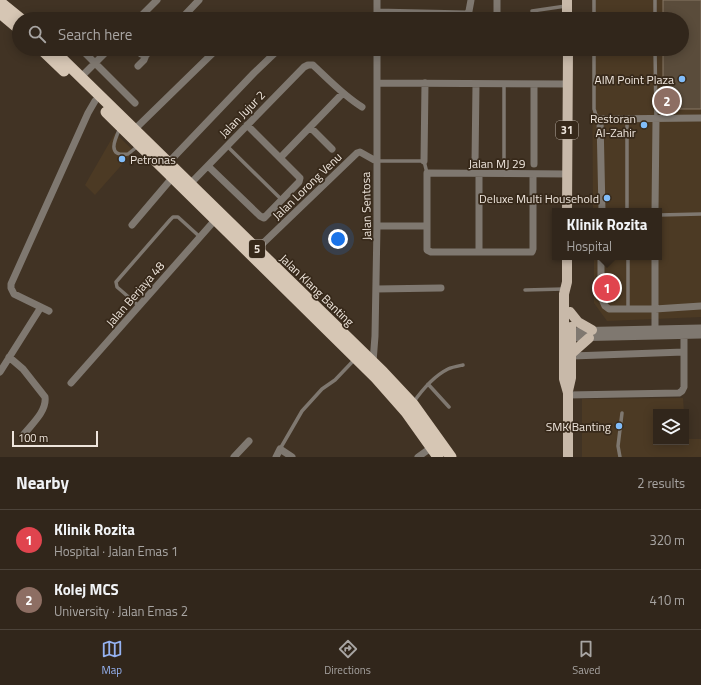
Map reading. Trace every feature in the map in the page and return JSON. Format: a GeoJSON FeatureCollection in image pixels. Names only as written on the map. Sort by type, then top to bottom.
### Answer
{"type":"FeatureCollection","features":[{"type":"Feature","properties":{"kind":"highway"},"geometry":{"type":"LineString","coordinates":[[0,2],[12,12]]}},
{"type":"Feature","properties":{"kind":"highway"},"geometry":{"type":"LineString","coordinates":[[1,14],[12,23]]}},
{"type":"Feature","properties":{"kind":"highway","name":"Jalan Klang Banting"},"geometry":{"type":"LineString","coordinates":[[48,56],[121,126],[169,181],[214,220],[356,358],[406,412],[438,457]]}},
{"type":"Feature","properties":{"kind":"highway","name":"Jalan Klang Banting"},"geometry":{"type":"LineString","coordinates":[[59,56],[373,362],[413,404],[451,457]]}},
{"type":"Feature","properties":{"kind":"main road","name":"31"},"geometry":{"type":"LineString","coordinates":[[567,208],[568,56]]}},
{"type":"Feature","properties":{"kind":"main road"},"geometry":{"type":"LineString","coordinates":[[567,260],[566,285],[564,294],[568,334],[572,354],[571,378],[568,394],[568,457]]}},
{"type":"Feature","properties":{"kind":"main road"},"geometry":{"type":"LineString","coordinates":[[566,285],[570,293],[570,312],[564,379],[568,394]]}},
{"type":"Feature","properties":{"kind":"main road"},"geometry":{"type":"LineString","coordinates":[[570,312],[591,334],[572,354]]}},
{"type":"Feature","properties":{"kind":"street"},"geometry":{"type":"LineString","coordinates":[[145,12],[157,0]]}},
{"type":"Feature","properties":{"kind":"street"},"geometry":{"type":"LineString","coordinates":[[188,12],[199,0]]}},
{"type":"Feature","properties":{"kind":"street"},"geometry":{"type":"LineString","coordinates":[[377,0],[377,12]]}},
{"type":"Feature","properties":{"kind":"street"},"geometry":{"type":"LineString","coordinates":[[468,12],[471,0]]}},
{"type":"Feature","properties":{"kind":"street"},"geometry":{"type":"LineString","coordinates":[[497,0],[497,12]]}},
{"type":"Feature","properties":{"kind":"street"},"geometry":{"type":"LineString","coordinates":[[88,56],[136,103]]}},
{"type":"Feature","properties":{"kind":"street"},"geometry":{"type":"LineString","coordinates":[[81,77],[102,56]]}},
{"type":"Feature","properties":{"kind":"street"},"geometry":{"type":"LineString","coordinates":[[138,66],[146,56]]}},
{"type":"Feature","properties":{"kind":"street"},"geometry":{"type":"LineString","coordinates":[[135,129],[210,56]]}},
{"type":"Feature","properties":{"kind":"street"},"geometry":{"type":"LineString","coordinates":[[169,162],[272,56]]}},
{"type":"Feature","properties":{"kind":"street","name":"Jalan Sentosa"},"geometry":{"type":"LineString","coordinates":[[373,362],[376,336],[377,56]]}},
{"type":"Feature","properties":{"kind":"street","name":"Jalan Jujur 2"},"geometry":{"type":"LineString","coordinates":[[190,184],[304,67],[313,65],[343,93]]}},
{"type":"Feature","properties":{"kind":"street"},"geometry":{"type":"LineString","coordinates":[[377,83],[568,84]]}},
{"type":"Feature","properties":{"kind":"street"},"geometry":{"type":"LineString","coordinates":[[424,161],[425,83]]}},
{"type":"Feature","properties":{"kind":"street"},"geometry":{"type":"LineString","coordinates":[[475,163],[476,84]]}},
{"type":"Feature","properties":{"kind":"street"},"geometry":{"type":"LineString","coordinates":[[534,84],[534,164]]}},
{"type":"Feature","properties":{"kind":"street"},"geometry":{"type":"LineString","coordinates":[[280,158],[343,93],[352,101],[362,106]]}},
{"type":"Feature","properties":{"kind":"street"},"geometry":{"type":"LineString","coordinates":[[48,311],[14,294],[11,284],[95,101]]}},
{"type":"Feature","properties":{"kind":"street"},"geometry":{"type":"LineString","coordinates":[[602,208],[600,119],[701,118]]}},
{"type":"Feature","properties":{"kind":"street"},"geometry":{"type":"LineString","coordinates":[[656,119],[656,208]]}},
{"type":"Feature","properties":{"kind":"street"},"geometry":{"type":"LineString","coordinates":[[208,166],[260,216],[264,218],[282,200],[299,182],[300,178],[247,125]]}},
{"type":"Feature","properties":{"kind":"street"},"geometry":{"type":"LineString","coordinates":[[310,127],[332,149]]}},
{"type":"Feature","properties":{"kind":"street","name":"Jalan Lorong Venu"},"geometry":{"type":"LineString","coordinates":[[257,249],[357,153],[360,152],[376,160]]}},
{"type":"Feature","properties":{"kind":"street"},"geometry":{"type":"LineString","coordinates":[[427,173],[427,250],[429,252],[533,251],[533,174]]}},
{"type":"Feature","properties":{"kind":"street","name":"Jalan MJ 29"},"geometry":{"type":"LineString","coordinates":[[427,173],[567,174]]}},
{"type":"Feature","properties":{"kind":"street"},"geometry":{"type":"LineString","coordinates":[[478,252],[479,174]]}},
{"type":"Feature","properties":{"kind":"street"},"geometry":{"type":"LineString","coordinates":[[132,225],[169,181]]}},
{"type":"Feature","properties":{"kind":"street","name":"Jalan Berjaya 48"},"geometry":{"type":"LineString","coordinates":[[71,383],[214,220]]}},
{"type":"Feature","properties":{"kind":"street"},"geometry":{"type":"LineString","coordinates":[[377,226],[427,226]]}},
{"type":"Feature","properties":{"kind":"street"},"geometry":{"type":"LineString","coordinates":[[602,260],[602,301],[609,309],[655,309],[701,306]]}},
{"type":"Feature","properties":{"kind":"street"},"geometry":{"type":"LineString","coordinates":[[655,260],[655,329]]}},
{"type":"Feature","properties":{"kind":"street"},"geometry":{"type":"LineString","coordinates":[[376,289],[441,288]]}},
{"type":"Feature","properties":{"kind":"street"},"geometry":{"type":"LineString","coordinates":[[0,372],[41,307]]}},
{"type":"Feature","properties":{"kind":"street"},"geometry":{"type":"LineString","coordinates":[[591,334],[655,329],[701,328]]}},
{"type":"Feature","properties":{"kind":"street"},"geometry":{"type":"LineString","coordinates":[[568,334],[701,335]]}},
{"type":"Feature","properties":{"kind":"street"},"geometry":{"type":"LineString","coordinates":[[568,394],[679,393],[684,387],[684,336]]}},
{"type":"Feature","properties":{"kind":"street"},"geometry":{"type":"LineString","coordinates":[[572,354],[684,352]]}},
{"type":"Feature","properties":{"kind":"street"},"geometry":{"type":"LineString","coordinates":[[9,357],[23,369],[45,397],[46,402],[43,409],[24,434]]}},
{"type":"Feature","properties":{"kind":"street"},"geometry":{"type":"LineString","coordinates":[[234,457],[249,441]]}},
{"type":"Feature","properties":{"kind":"street"},"geometry":{"type":"LineString","coordinates":[[418,457],[432,447]]}},
{"type":"Feature","properties":{"kind":"street"},"geometry":{"type":"LineString","coordinates":[[276,457],[280,449],[292,457]]}},
{"type":"Feature","properties":{"kind":"lane"},"geometry":{"type":"LineString","coordinates":[[594,0],[594,12]]}},
{"type":"Feature","properties":{"kind":"lane"},"geometry":{"type":"LineString","coordinates":[[655,0],[655,12]]}},
{"type":"Feature","properties":{"kind":"lane"},"geometry":{"type":"LineString","coordinates":[[532,10],[567,3]]}},
{"type":"Feature","properties":{"kind":"lane"},"geometry":{"type":"LineString","coordinates":[[594,56],[594,109],[596,115],[600,119]]}},
{"type":"Feature","properties":{"kind":"lane"},"geometry":{"type":"LineString","coordinates":[[655,56],[656,119]]}},
{"type":"Feature","properties":{"kind":"lane"},"geometry":{"type":"LineString","coordinates":[[504,84],[504,161]]}},
{"type":"Feature","properties":{"kind":"lane"},"geometry":{"type":"LineString","coordinates":[[627,119],[627,208]]}},
{"type":"Feature","properties":{"kind":"lane"},"geometry":{"type":"LineString","coordinates":[[121,126],[113,144],[115,150],[119,154],[128,154],[138,145]]}},
{"type":"Feature","properties":{"kind":"lane"},"geometry":{"type":"LineString","coordinates":[[227,146],[282,200]]}},
{"type":"Feature","properties":{"kind":"lane"},"geometry":{"type":"LineString","coordinates":[[376,160],[424,161],[427,173]]}},
{"type":"Feature","properties":{"kind":"lane"},"geometry":{"type":"LineString","coordinates":[[662,214],[701,214]]}},
{"type":"Feature","properties":{"kind":"lane"},"geometry":{"type":"LineString","coordinates":[[139,306],[117,287],[116,282],[170,220],[173,217],[178,217],[200,237]]}},
{"type":"Feature","properties":{"kind":"lane"},"geometry":{"type":"LineString","coordinates":[[628,260],[628,309]]}},
{"type":"Feature","properties":{"kind":"lane"},"geometry":{"type":"LineString","coordinates":[[525,290],[566,285]]}},
{"type":"Feature","properties":{"kind":"lane"},"geometry":{"type":"LineString","coordinates":[[280,449],[302,411],[322,389],[335,380],[356,358]]}},
{"type":"Feature","properties":{"kind":"lane"},"geometry":{"type":"LineString","coordinates":[[413,404],[428,384],[449,368],[463,365]]}},
{"type":"Feature","properties":{"kind":"lane"},"geometry":{"type":"LineString","coordinates":[[428,384],[449,407]]}},
{"type":"Feature","properties":{"kind":"lane"},"geometry":{"type":"LineString","coordinates":[[620,457],[618,446],[622,413]]}},
{"type":"Feature","properties":{"kind":"shaded area"},"geometry":{"type":"Polygon","coordinates":[[[592,0],[701,0],[701,317],[607,321],[594,303],[594,260],[662,260],[662,208],[593,208],[592,56],[689,56],[689,12],[592,12],[592,0]]]}},
{"type":"Feature","properties":{"kind":"shaded area"},"geometry":{"type":"Polygon","coordinates":[[[115,133],[134,151],[95,195],[85,185],[115,133]]]}},
{"type":"Feature","properties":{"kind":"shaded area","name":"SMK Banting"},"geometry":{"type":"Polygon","coordinates":[[[683,398],[684,409],[653,409],[653,445],[689,445],[689,439],[701,439],[701,457],[582,457],[582,399],[683,398]]]}},
{"type":"Feature","properties":{"kind":"building","name":"AIM Point Plaza"},"geometry":{"type":"Polygon","coordinates":[[[663,0],[701,0],[701,109],[663,109],[663,56],[689,56],[689,12],[663,12],[663,0]]]}},
{"type":"Feature","properties":{"kind":"place","name":"AIM Point Plaza"},"geometry":{"type":"Point","coordinates":[682,79]}},
{"type":"Feature","properties":{"kind":"place","name":"Kolej MCS"},"geometry":{"type":"Point","coordinates":[667,101]}},
{"type":"Feature","properties":{"kind":"place","name":"Restoran Al-Zahir"},"geometry":{"type":"Point","coordinates":[644,125]}},
{"type":"Feature","properties":{"kind":"place","name":"Petronas"},"geometry":{"type":"Point","coordinates":[122,159]}},
{"type":"Feature","properties":{"kind":"place","name":"Deluxe Multi Household"},"geometry":{"type":"Point","coordinates":[607,198]}},
{"type":"Feature","properties":{"kind":"place","name":"Klinik Rozita"},"geometry":{"type":"Point","coordinates":[607,288]}},
{"type":"Feature","properties":{"kind":"place","name":"SMK Banting"},"geometry":{"type":"Point","coordinates":[619,426]}}]}
